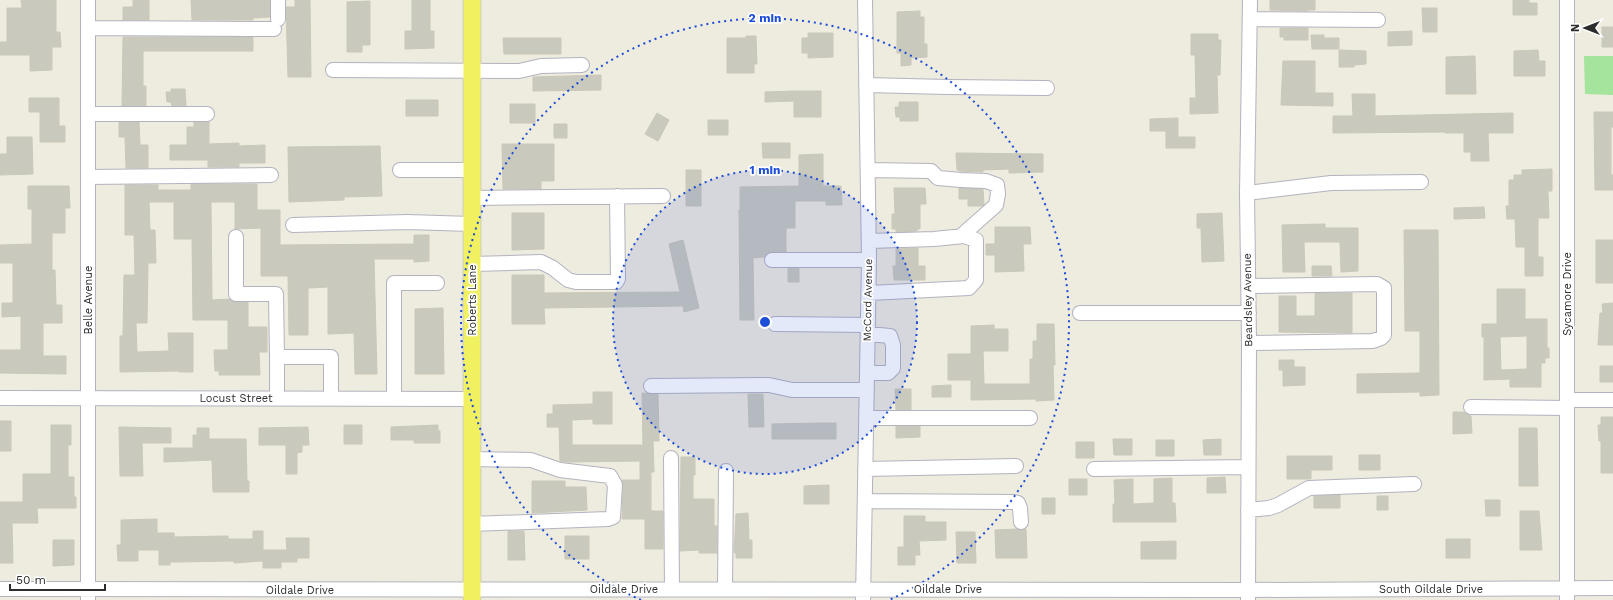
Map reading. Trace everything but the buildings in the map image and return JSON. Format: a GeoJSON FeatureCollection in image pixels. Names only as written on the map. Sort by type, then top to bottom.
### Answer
{"type":"FeatureCollection","features":[{"type":"Feature","properties":{"kind":"main road","name":"Roberts Lane"},"geometry":{"type":"LineString","coordinates":[[472,0],[472,595]]}},
{"type":"Feature","properties":{"kind":"street","name":"Belle Avenue"},"geometry":{"type":"LineString","coordinates":[[88,0],[88,595]]}},
{"type":"Feature","properties":{"kind":"street"},"geometry":{"type":"LineString","coordinates":[[88,28],[276,24],[278,0]]}},
{"type":"Feature","properties":{"kind":"street","name":"McCord Avenue"},"geometry":{"type":"LineString","coordinates":[[863,594],[869,293],[865,0]]}},
{"type":"Feature","properties":{"kind":"street","name":"Beardsley Avenue"},"geometry":{"type":"LineString","coordinates":[[1248,595],[1249,313],[1247,193],[1250,0]]}},
{"type":"Feature","properties":{"kind":"street","name":"Sycamore Drive"},"geometry":{"type":"LineString","coordinates":[[1567,0],[1567,594]]}},
{"type":"Feature","properties":{"kind":"street"},"geometry":{"type":"LineString","coordinates":[[1250,18],[1378,20]]}},
{"type":"Feature","properties":{"kind":"street"},"geometry":{"type":"LineString","coordinates":[[333,70],[519,71],[540,66],[582,65]]}},
{"type":"Feature","properties":{"kind":"street"},"geometry":{"type":"LineString","coordinates":[[866,85],[1047,88]]}},
{"type":"Feature","properties":{"kind":"street"},"geometry":{"type":"LineString","coordinates":[[88,114],[207,114]]}},
{"type":"Feature","properties":{"kind":"street"},"geometry":{"type":"LineString","coordinates":[[400,170],[472,170]]}},
{"type":"Feature","properties":{"kind":"street"},"geometry":{"type":"LineString","coordinates":[[868,170],[931,171],[938,178],[986,181],[997,185],[998,194],[996,205],[961,236]]}},
{"type":"Feature","properties":{"kind":"street"},"geometry":{"type":"LineString","coordinates":[[88,177],[271,175]]}},
{"type":"Feature","properties":{"kind":"street"},"geometry":{"type":"LineString","coordinates":[[1247,193],[1331,183],[1421,182]]}},
{"type":"Feature","properties":{"kind":"street"},"geometry":{"type":"LineString","coordinates":[[472,264],[541,262],[553,268],[568,280],[576,282],[616,282],[618,279],[617,196]]}},
{"type":"Feature","properties":{"kind":"street"},"geometry":{"type":"LineString","coordinates":[[472,198],[663,196]]}},
{"type":"Feature","properties":{"kind":"street"},"geometry":{"type":"LineString","coordinates":[[293,225],[408,222],[472,224]]}},
{"type":"Feature","properties":{"kind":"street"},"geometry":{"type":"LineString","coordinates":[[869,241],[934,239],[961,236],[976,240],[976,280],[969,288],[869,293]]}},
{"type":"Feature","properties":{"kind":"street"},"geometry":{"type":"LineString","coordinates":[[236,237],[236,294],[276,294],[277,398]]}},
{"type":"Feature","properties":{"kind":"street"},"geometry":{"type":"LineString","coordinates":[[772,260],[869,260]]}},
{"type":"Feature","properties":{"kind":"street"},"geometry":{"type":"LineString","coordinates":[[394,399],[394,283],[437,283]]}},
{"type":"Feature","properties":{"kind":"street"},"geometry":{"type":"LineString","coordinates":[[1248,286],[1377,284],[1384,288],[1384,335],[1381,338],[1373,341],[1249,343]]}},
{"type":"Feature","properties":{"kind":"street"},"geometry":{"type":"LineString","coordinates":[[1080,313],[1249,313]]}},
{"type":"Feature","properties":{"kind":"street"},"geometry":{"type":"LineString","coordinates":[[775,324],[868,329],[890,336],[893,345],[893,368],[888,373],[867,373]]}},
{"type":"Feature","properties":{"kind":"street"},"geometry":{"type":"LineString","coordinates":[[277,357],[331,357],[331,398]]}},
{"type":"Feature","properties":{"kind":"street"},"geometry":{"type":"LineString","coordinates":[[651,386],[769,385],[792,390],[867,390]]}},
{"type":"Feature","properties":{"kind":"street","name":"Locust Street"},"geometry":{"type":"LineString","coordinates":[[0,398],[472,399]]}},
{"type":"Feature","properties":{"kind":"street"},"geometry":{"type":"LineString","coordinates":[[1471,407],[1567,404],[1613,400]]}},
{"type":"Feature","properties":{"kind":"street"},"geometry":{"type":"LineString","coordinates":[[866,418],[1030,418]]}},
{"type":"Feature","properties":{"kind":"street"},"geometry":{"type":"LineString","coordinates":[[671,458],[672,589]]}},
{"type":"Feature","properties":{"kind":"street"},"geometry":{"type":"LineString","coordinates":[[472,459],[531,460],[560,470],[610,476],[615,485],[613,517],[608,520],[472,524]]}},
{"type":"Feature","properties":{"kind":"street"},"geometry":{"type":"LineString","coordinates":[[866,469],[1016,466]]}},
{"type":"Feature","properties":{"kind":"street"},"geometry":{"type":"LineString","coordinates":[[1094,469],[1248,467]]}},
{"type":"Feature","properties":{"kind":"street"},"geometry":{"type":"LineString","coordinates":[[725,589],[726,471]]}},
{"type":"Feature","properties":{"kind":"street"},"geometry":{"type":"LineString","coordinates":[[1248,510],[1269,508],[1278,505],[1309,488],[1414,484]]}},
{"type":"Feature","properties":{"kind":"street"},"geometry":{"type":"LineString","coordinates":[[865,501],[1014,502],[1018,503],[1020,508],[1021,522]]}},
{"type":"Feature","properties":{"kind":"street","name":"South Oildale Drive"},"geometry":{"type":"LineString","coordinates":[[1248,595],[1567,594],[1613,588]]}},
{"type":"Feature","properties":{"kind":"street","name":"Oildale Drive"},"geometry":{"type":"LineString","coordinates":[[0,589],[88,595],[579,595],[672,589],[725,589],[863,594],[1248,595]]}},
{"type":"Feature","properties":{"kind":"green space"},"geometry":{"type":"Polygon","coordinates":[[[1584,56],[1613,56],[1613,95],[1585,94],[1584,56]]]}}]}
